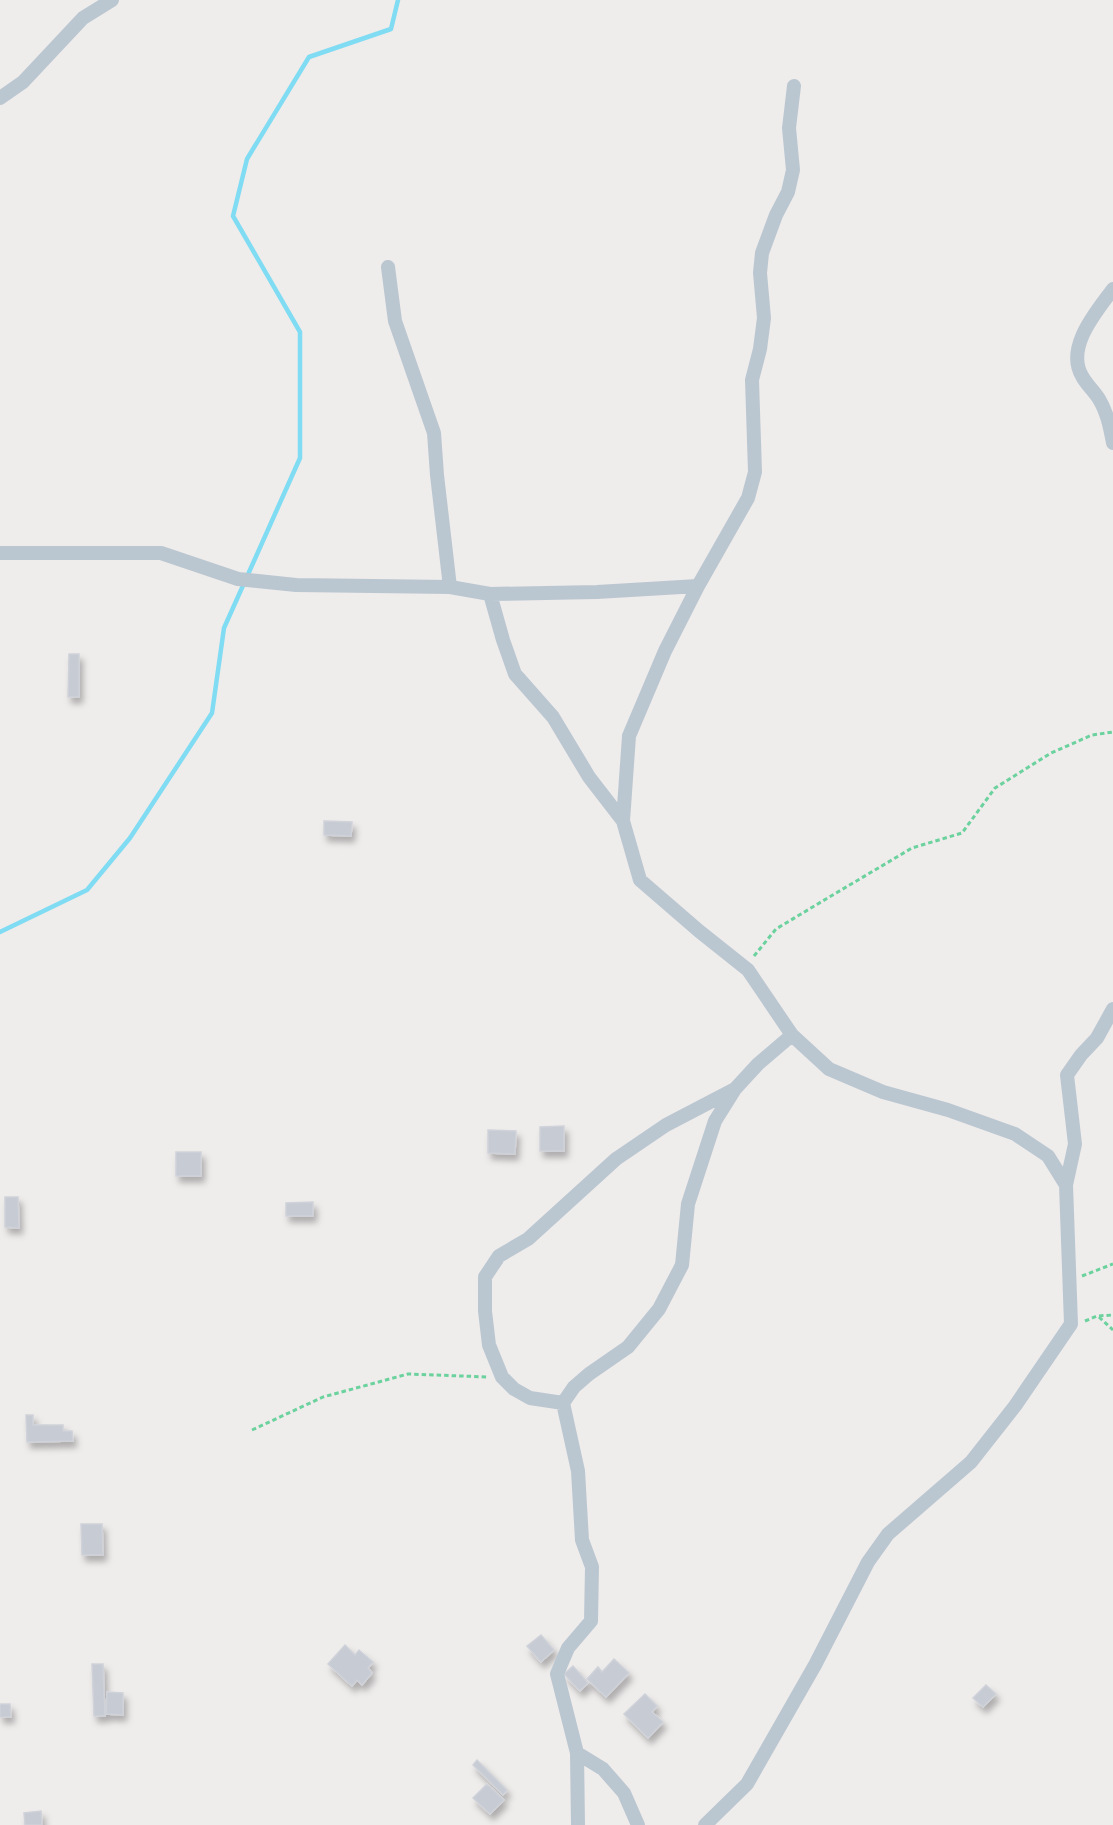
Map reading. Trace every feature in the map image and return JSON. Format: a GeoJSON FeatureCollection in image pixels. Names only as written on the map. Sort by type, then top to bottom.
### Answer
{"type":"FeatureCollection","features":[{"type":"Feature","properties":{"kind":"street"},"geometry":{"type":"LineString","coordinates":[[0,98],[23,82],[83,18],[112,0]]}},
{"type":"Feature","properties":{"kind":"street"},"geometry":{"type":"LineString","coordinates":[[794,86],[789,128],[794,170],[788,192],[776,215],[762,253],[764,318],[760,349],[752,380],[755,472],[748,498],[698,586],[665,651],[629,736],[623,821],[640,880],[699,932],[748,970],[792,1035],[829,1069],[883,1092],[959,1113],[1015,1134],[1048,1155],[1066,1185]]}},
{"type":"Feature","properties":{"kind":"street"},"geometry":{"type":"LineString","coordinates":[[388,267],[395,321],[434,433],[450,587]]}},
{"type":"Feature","properties":{"kind":"street"},"geometry":{"type":"LineString","coordinates":[[1113,289],[1080,343],[1078,358],[1081,375],[1098,398],[1108,419],[1113,442]]}},
{"type":"Feature","properties":{"kind":"street"},"geometry":{"type":"LineString","coordinates":[[0,553],[161,554],[238,579],[296,585],[450,587],[490,594],[597,592],[698,586]]}},
{"type":"Feature","properties":{"kind":"street"},"geometry":{"type":"LineString","coordinates":[[490,594],[502,640],[515,674],[553,717],[589,777],[623,821]]}},
{"type":"Feature","properties":{"kind":"street"},"geometry":{"type":"LineString","coordinates":[[705,1825],[747,1785],[815,1665],[867,1562],[888,1534],[971,1462],[1015,1406],[1071,1324],[1066,1185],[1075,1144],[1067,1075],[1097,1038],[1113,1009]]}},
{"type":"Feature","properties":{"kind":"street"},"geometry":{"type":"LineString","coordinates":[[578,1825],[577,1753],[557,1674],[568,1648],[591,1621],[592,1567],[582,1540],[578,1471],[563,1403],[574,1387],[589,1374],[628,1347],[659,1309],[682,1265],[688,1204],[715,1121],[735,1089],[758,1064],[792,1035]]}},
{"type":"Feature","properties":{"kind":"street"},"geometry":{"type":"LineString","coordinates":[[563,1403],[530,1398],[514,1389],[502,1377],[489,1345],[485,1311],[485,1277],[499,1256],[528,1239],[616,1158],[666,1125],[735,1089]]}},
{"type":"Feature","properties":{"kind":"street"},"geometry":{"type":"LineString","coordinates":[[577,1753],[603,1769],[624,1793],[638,1825]]}},
{"type":"Feature","properties":{"kind":"path"},"geometry":{"type":"LineString","coordinates":[[748,970],[751,961],[776,929],[912,848],[962,833],[995,788],[1051,753],[1092,735],[1113,732]]}},
{"type":"Feature","properties":{"kind":"path"},"geometry":{"type":"LineString","coordinates":[[1068,1271],[1077,1278],[1113,1264]]}},
{"type":"Feature","properties":{"kind":"path"},"geometry":{"type":"LineString","coordinates":[[1071,1324],[1097,1316],[1113,1315]]}},
{"type":"Feature","properties":{"kind":"path"},"geometry":{"type":"LineString","coordinates":[[1097,1316],[1113,1330]]}},
{"type":"Feature","properties":{"kind":"path"},"geometry":{"type":"LineString","coordinates":[[252,1430],[322,1397],[408,1374],[502,1377]]}},
{"type":"Feature","properties":{"kind":"building"},"geometry":{"type":"Polygon","coordinates":[[[69,654],[79,654],[79,697],[68,697],[69,654]]]}},
{"type":"Feature","properties":{"kind":"building"},"geometry":{"type":"Polygon","coordinates":[[[324,821],[352,822],[351,836],[324,835],[324,821]]]}},
{"type":"Feature","properties":{"kind":"building"},"geometry":{"type":"Polygon","coordinates":[[[564,1126],[564,1151],[540,1151],[540,1127],[564,1126]]]}},
{"type":"Feature","properties":{"kind":"building"},"geometry":{"type":"Polygon","coordinates":[[[488,1130],[516,1131],[515,1154],[488,1153],[488,1130]]]}},
{"type":"Feature","properties":{"kind":"building"},"geometry":{"type":"Polygon","coordinates":[[[176,1152],[201,1152],[201,1176],[176,1176],[176,1152]]]}},
{"type":"Feature","properties":{"kind":"building"},"geometry":{"type":"Polygon","coordinates":[[[5,1197],[18,1197],[19,1228],[5,1227],[5,1197]]]}},
{"type":"Feature","properties":{"kind":"building"},"geometry":{"type":"Polygon","coordinates":[[[313,1202],[313,1216],[286,1216],[286,1203],[313,1202]]]}},
{"type":"Feature","properties":{"kind":"building"},"geometry":{"type":"Polygon","coordinates":[[[26,1415],[33,1415],[33,1425],[63,1425],[63,1431],[72,1431],[73,1441],[27,1442],[26,1415]]]}},
{"type":"Feature","properties":{"kind":"building"},"geometry":{"type":"Polygon","coordinates":[[[81,1524],[102,1524],[103,1555],[82,1555],[81,1524]]]}},
{"type":"Feature","properties":{"kind":"building"},"geometry":{"type":"Polygon","coordinates":[[[541,1635],[554,1650],[541,1662],[527,1646],[541,1635]]]}},
{"type":"Feature","properties":{"kind":"building"},"geometry":{"type":"Polygon","coordinates":[[[345,1645],[355,1655],[359,1650],[373,1662],[368,1668],[372,1673],[362,1685],[357,1680],[352,1686],[328,1664],[345,1645]]]}},
{"type":"Feature","properties":{"kind":"building"},"geometry":{"type":"Polygon","coordinates":[[[614,1659],[629,1673],[606,1697],[587,1679],[598,1667],[602,1672],[614,1659]]]}},
{"type":"Feature","properties":{"kind":"building"},"geometry":{"type":"Polygon","coordinates":[[[92,1664],[103,1664],[105,1716],[94,1716],[92,1664]]]}},
{"type":"Feature","properties":{"kind":"building"},"geometry":{"type":"Polygon","coordinates":[[[573,1666],[588,1683],[580,1691],[564,1674],[573,1666]]]}},
{"type":"Feature","properties":{"kind":"building"},"geometry":{"type":"Polygon","coordinates":[[[986,1685],[996,1694],[983,1707],[973,1698],[986,1685]]]}},
{"type":"Feature","properties":{"kind":"building"},"geometry":{"type":"Polygon","coordinates":[[[107,1692],[123,1693],[123,1715],[106,1714],[107,1692]]]}},
{"type":"Feature","properties":{"kind":"building"},"geometry":{"type":"Polygon","coordinates":[[[645,1694],[657,1706],[652,1712],[663,1722],[648,1738],[624,1714],[645,1694]]]}},
{"type":"Feature","properties":{"kind":"building"},"geometry":{"type":"Polygon","coordinates":[[[0,1704],[10,1704],[11,1717],[0,1717],[0,1704]]]}},
{"type":"Feature","properties":{"kind":"building"},"geometry":{"type":"Polygon","coordinates":[[[477,1760],[507,1790],[503,1795],[473,1765],[477,1760]]]}},
{"type":"Feature","properties":{"kind":"building"},"geometry":{"type":"Polygon","coordinates":[[[487,1784],[504,1800],[490,1814],[473,1798],[487,1784]]]}},
{"type":"Feature","properties":{"kind":"building"},"geometry":{"type":"Polygon","coordinates":[[[41,1811],[42,1825],[25,1825],[24,1813],[41,1811]]]}},
{"type":"Feature","properties":{"kind":"waterway"},"geometry":{"type":"LineString","coordinates":[[0,932],[87,890],[130,838],[212,713],[224,628],[300,458],[300,332],[233,216],[247,159],[309,57],[391,29],[398,0]]}}]}
